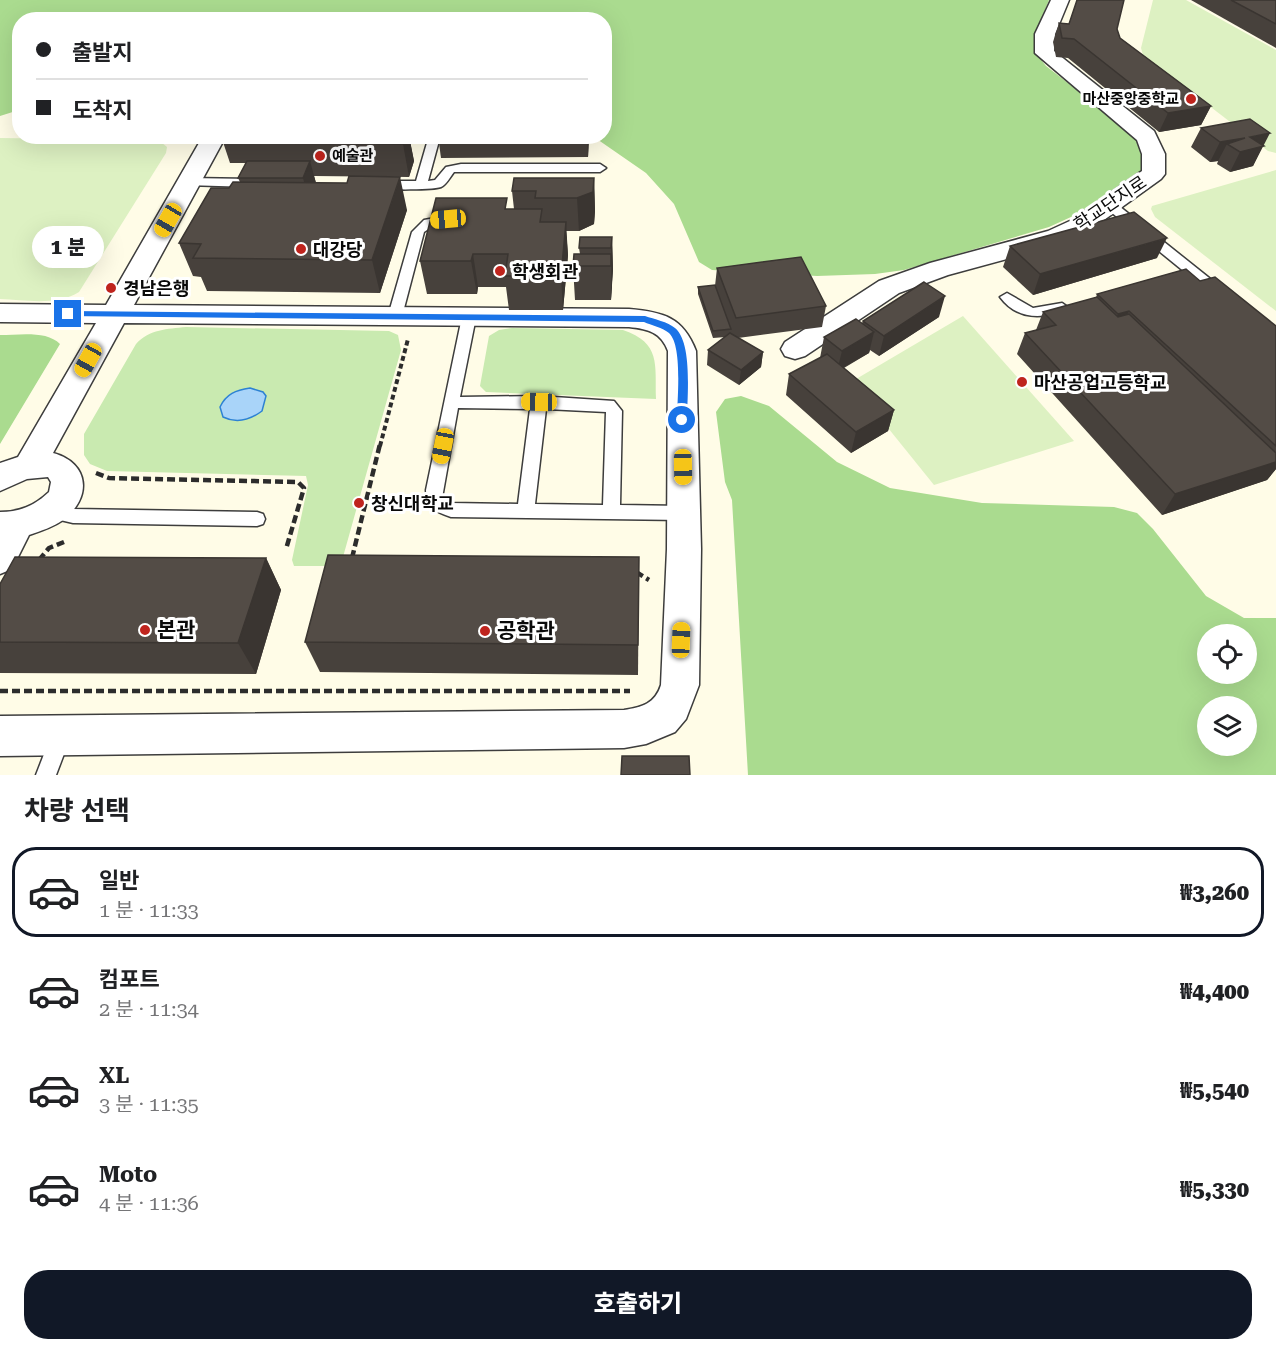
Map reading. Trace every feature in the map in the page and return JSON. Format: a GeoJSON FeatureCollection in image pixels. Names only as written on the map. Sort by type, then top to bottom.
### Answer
{"type":"FeatureCollection","features":[{"type":"Feature","properties":{"kind":"street","name":"학교단지로"},"geometry":{"type":"LineString","coordinates":[[795,349],[888,287],[939,269],[1057,237],[1081,225],[1153,174],[1155,159],[1153,147],[1135,127],[1045,53],[1042,48],[1060,0]]}},
{"type":"Feature","properties":{"kind":"street"},"geometry":{"type":"LineString","coordinates":[[30,465],[210,144]]}},
{"type":"Feature","properties":{"kind":"street"},"geometry":{"type":"LineString","coordinates":[[0,313],[401,325],[469,317],[645,319],[671,330],[678,338],[682,351],[683,513],[680,685],[676,702],[663,718],[648,725],[624,729],[0,736]]}},
{"type":"Feature","properties":{"kind":"street"},"geometry":{"type":"LineString","coordinates":[[0,478],[30,465],[47,464],[57,467],[64,473],[67,482],[65,492],[49,511],[37,519],[8,526],[0,559]]}},
{"type":"Feature","properties":{"kind":"lane"},"geometry":{"type":"LineString","coordinates":[[421,186],[432,144]]}},
{"type":"Feature","properties":{"kind":"lane"},"geometry":{"type":"LineString","coordinates":[[364,185],[438,184],[450,169],[461,168],[600,168]]}},
{"type":"Feature","properties":{"kind":"lane"},"geometry":{"type":"LineString","coordinates":[[189,182],[260,183]]}},
{"type":"Feature","properties":{"kind":"lane"},"geometry":{"type":"LineString","coordinates":[[1110,205],[1187,273],[1230,301]]}},
{"type":"Feature","properties":{"kind":"lane"},"geometry":{"type":"LineString","coordinates":[[401,325],[418,232],[422,225],[432,220],[460,219]]}},
{"type":"Feature","properties":{"kind":"lane"},"geometry":{"type":"LineString","coordinates":[[1007,297],[1026,312],[1035,314],[1080,303]]}},
{"type":"Feature","properties":{"kind":"lane"},"geometry":{"type":"LineString","coordinates":[[469,317],[434,499],[439,506],[451,510],[683,513]]}},
{"type":"Feature","properties":{"kind":"lane"},"geometry":{"type":"LineString","coordinates":[[452,402],[603,403],[609,405],[614,411],[611,512]]}},
{"type":"Feature","properties":{"kind":"lane"},"geometry":{"type":"LineString","coordinates":[[526,511],[539,402]]}},
{"type":"Feature","properties":{"kind":"lane"},"geometry":{"type":"LineString","coordinates":[[49,511],[73,516],[257,519]]}},
{"type":"Feature","properties":{"kind":"lane"},"geometry":{"type":"LineString","coordinates":[[46,775],[61,736]]}},
{"type":"Feature","properties":{"kind":"path"},"geometry":{"type":"LineString","coordinates":[[356,563],[352,557],[353,548],[409,342],[401,325]]}},
{"type":"Feature","properties":{"kind":"path"},"geometry":{"type":"LineString","coordinates":[[90,469],[98,475],[109,478],[298,482],[304,488],[286,549]]}},
{"type":"Feature","properties":{"kind":"path"},"geometry":{"type":"LineString","coordinates":[[37,564],[43,552],[52,545],[64,542]]}},
{"type":"Feature","properties":{"kind":"path"},"geometry":{"type":"LineString","coordinates":[[630,570],[649,579],[650,586]]}},
{"type":"Feature","properties":{"kind":"path"},"geometry":{"type":"LineString","coordinates":[[0,690],[636,691]]}},
{"type":"Feature","properties":{"kind":"green space"},"geometry":{"type":"Polygon","coordinates":[[[0,0],[1049,0],[1036,34],[1036,49],[1040,57],[1046,66],[1125,127],[1139,143],[1145,156],[1143,169],[1131,181],[1071,217],[1049,227],[904,270],[875,274],[817,276],[712,270],[699,262],[674,204],[646,173],[604,144],[612,144],[612,12],[12,12],[12,112],[0,116],[0,0]]]}},
{"type":"Feature","properties":{"kind":"green space"},"geometry":{"type":"Polygon","coordinates":[[[1153,0],[1186,0],[1276,50],[1276,153],[1268,151],[1143,55],[1141,48],[1153,0]]]}},
{"type":"Feature","properties":{"kind":"green space"},"geometry":{"type":"Polygon","coordinates":[[[0,138],[12,138],[12,144],[163,144],[167,147],[166,153],[79,292],[51,301],[0,299],[0,138]]]}},
{"type":"Feature","properties":{"kind":"green space"},"geometry":{"type":"Polygon","coordinates":[[[1276,170],[1276,311],[1155,217],[1151,209],[1152,206],[1276,170]]]}},
{"type":"Feature","properties":{"kind":"green space"},"geometry":{"type":"Polygon","coordinates":[[[963,316],[1074,441],[934,485],[851,382],[963,316]]]}},
{"type":"Feature","properties":{"kind":"green space"},"geometry":{"type":"Polygon","coordinates":[[[186,327],[389,331],[398,335],[401,350],[343,557],[330,566],[294,566],[292,560],[308,485],[306,476],[107,471],[90,464],[84,455],[84,434],[136,344],[147,335],[166,329],[186,327]]]}},
{"type":"Feature","properties":{"kind":"green space"},"geometry":{"type":"Polygon","coordinates":[[[512,328],[623,330],[635,335],[650,348],[653,356],[656,399],[486,392],[480,386],[489,336],[499,330],[512,328]]]}},
{"type":"Feature","properties":{"kind":"green space"},"geometry":{"type":"Polygon","coordinates":[[[0,335],[40,335],[60,344],[0,444],[0,335]]]}},
{"type":"Feature","properties":{"kind":"green space"},"geometry":{"type":"Polygon","coordinates":[[[741,396],[769,406],[837,462],[890,488],[982,503],[1114,507],[1137,513],[1153,529],[1206,596],[1244,618],[1276,618],[1276,775],[748,775],[732,500],[725,482],[716,412],[725,399],[741,396]]]}},
{"type":"Feature","properties":{"kind":"water"},"geometry":{"type":"Polygon","coordinates":[[[250,388],[263,392],[266,396],[262,411],[243,420],[223,417],[220,407],[225,399],[236,391],[250,388]]]}},
{"type":"Feature","properties":{"kind":"building"},"geometry":{"type":"Polygon","coordinates":[[[1077,0],[1124,0],[1117,29],[1120,38],[1211,106],[1168,113],[1074,39],[1062,38],[1059,23],[1069,24],[1077,0]]]}},
{"type":"Feature","properties":{"kind":"building"},"geometry":{"type":"Polygon","coordinates":[[[1231,0],[1276,0],[1276,24],[1231,0]]]}},
{"type":"Feature","properties":{"kind":"building"},"geometry":{"type":"Polygon","coordinates":[[[1250,119],[1270,133],[1250,137],[1264,146],[1240,152],[1227,144],[1245,138],[1220,142],[1201,128],[1250,119]]]}},
{"type":"Feature","properties":{"kind":"building"},"geometry":{"type":"Polygon","coordinates":[[[247,161],[310,161],[303,178],[238,178],[247,161]]]}},
{"type":"Feature","properties":{"kind":"building"},"geometry":{"type":"Polygon","coordinates":[[[349,176],[400,177],[372,260],[193,258],[201,244],[179,243],[211,188],[229,188],[233,182],[347,183],[349,176]]]}},
{"type":"Feature","properties":{"kind":"building"},"geometry":{"type":"Polygon","coordinates":[[[514,178],[594,178],[593,192],[577,198],[535,198],[536,191],[512,191],[514,178]]]}},
{"type":"Feature","properties":{"kind":"building"},"geometry":{"type":"Polygon","coordinates":[[[436,198],[507,198],[505,209],[542,209],[540,222],[566,222],[561,276],[505,276],[508,254],[473,254],[471,261],[420,261],[436,198]]]}},
{"type":"Feature","properties":{"kind":"building"},"geometry":{"type":"Polygon","coordinates":[[[1134,212],[1167,238],[1040,274],[1010,246],[1134,212]]]}},
{"type":"Feature","properties":{"kind":"building"},"geometry":{"type":"Polygon","coordinates":[[[580,237],[612,237],[611,248],[579,248],[580,237]]]}},
{"type":"Feature","properties":{"kind":"building"},"geometry":{"type":"Polygon","coordinates":[[[574,254],[611,254],[611,266],[573,266],[574,254]]]}},
{"type":"Feature","properties":{"kind":"building"},"geometry":{"type":"Polygon","coordinates":[[[801,257],[826,306],[736,318],[717,268],[801,257]]]}},
{"type":"Feature","properties":{"kind":"building"},"geometry":{"type":"Polygon","coordinates":[[[1186,269],[1200,281],[1215,277],[1276,326],[1276,446],[1129,311],[1118,314],[1097,294],[1186,269]]]}},
{"type":"Feature","properties":{"kind":"building"},"geometry":{"type":"Polygon","coordinates":[[[924,282],[945,296],[884,336],[863,321],[924,282]]]}},
{"type":"Feature","properties":{"kind":"building"},"geometry":{"type":"Polygon","coordinates":[[[715,285],[731,329],[713,331],[698,287],[715,285]]]}},
{"type":"Feature","properties":{"kind":"building"},"geometry":{"type":"Polygon","coordinates":[[[1097,297],[1118,317],[1129,314],[1276,453],[1276,462],[1175,494],[1025,333],[1056,325],[1043,312],[1097,297]]]}},
{"type":"Feature","properties":{"kind":"building"},"geometry":{"type":"Polygon","coordinates":[[[856,319],[874,332],[842,351],[824,337],[856,319]]]}},
{"type":"Feature","properties":{"kind":"building"},"geometry":{"type":"Polygon","coordinates":[[[730,333],[763,352],[741,370],[708,350],[730,333]]]}},
{"type":"Feature","properties":{"kind":"building"},"geometry":{"type":"Polygon","coordinates":[[[827,354],[894,410],[856,432],[789,374],[827,354]]]}},
{"type":"Feature","properties":{"kind":"building","name":"공학관"},"geometry":{"type":"Polygon","coordinates":[[[328,555],[639,557],[638,645],[305,642],[328,555]]]}},
{"type":"Feature","properties":{"kind":"building"},"geometry":{"type":"Polygon","coordinates":[[[15,557],[266,558],[238,643],[0,642],[0,584],[15,557]]]}},
{"type":"Feature","properties":{"kind":"building"},"geometry":{"type":"Polygon","coordinates":[[[622,756],[689,756],[690,775],[621,775],[622,756]]]}},
{"type":"Feature","properties":{"kind":"place","name":"마산중앙중학교"},"geometry":{"type":"Point","coordinates":[1191,99]}},
{"type":"Feature","properties":{"kind":"place","name":"예술관"},"geometry":{"type":"Point","coordinates":[320,156]}},
{"type":"Feature","properties":{"kind":"place","name":"대강당"},"geometry":{"type":"Point","coordinates":[301,249]}},
{"type":"Feature","properties":{"kind":"place","name":"학생회관"},"geometry":{"type":"Point","coordinates":[500,271]}},
{"type":"Feature","properties":{"kind":"place","name":"경남은행"},"geometry":{"type":"Point","coordinates":[111,288]}},
{"type":"Feature","properties":{"kind":"place","name":"마산공업고등학교"},"geometry":{"type":"Point","coordinates":[1022,382]}},
{"type":"Feature","properties":{"kind":"place","name":"창신대학교"},"geometry":{"type":"Point","coordinates":[359,503]}},
{"type":"Feature","properties":{"kind":"place","name":"본관"},"geometry":{"type":"Point","coordinates":[145,630]}},
{"type":"Feature","properties":{"kind":"place","name":"공학관"},"geometry":{"type":"Point","coordinates":[485,631]}},
{"type":"Feature","properties":{"kind":"route"},"geometry":{"type":"LineString","coordinates":[[68,314],[645,319],[671,330],[678,338],[682,351],[682,420]]}}]}
